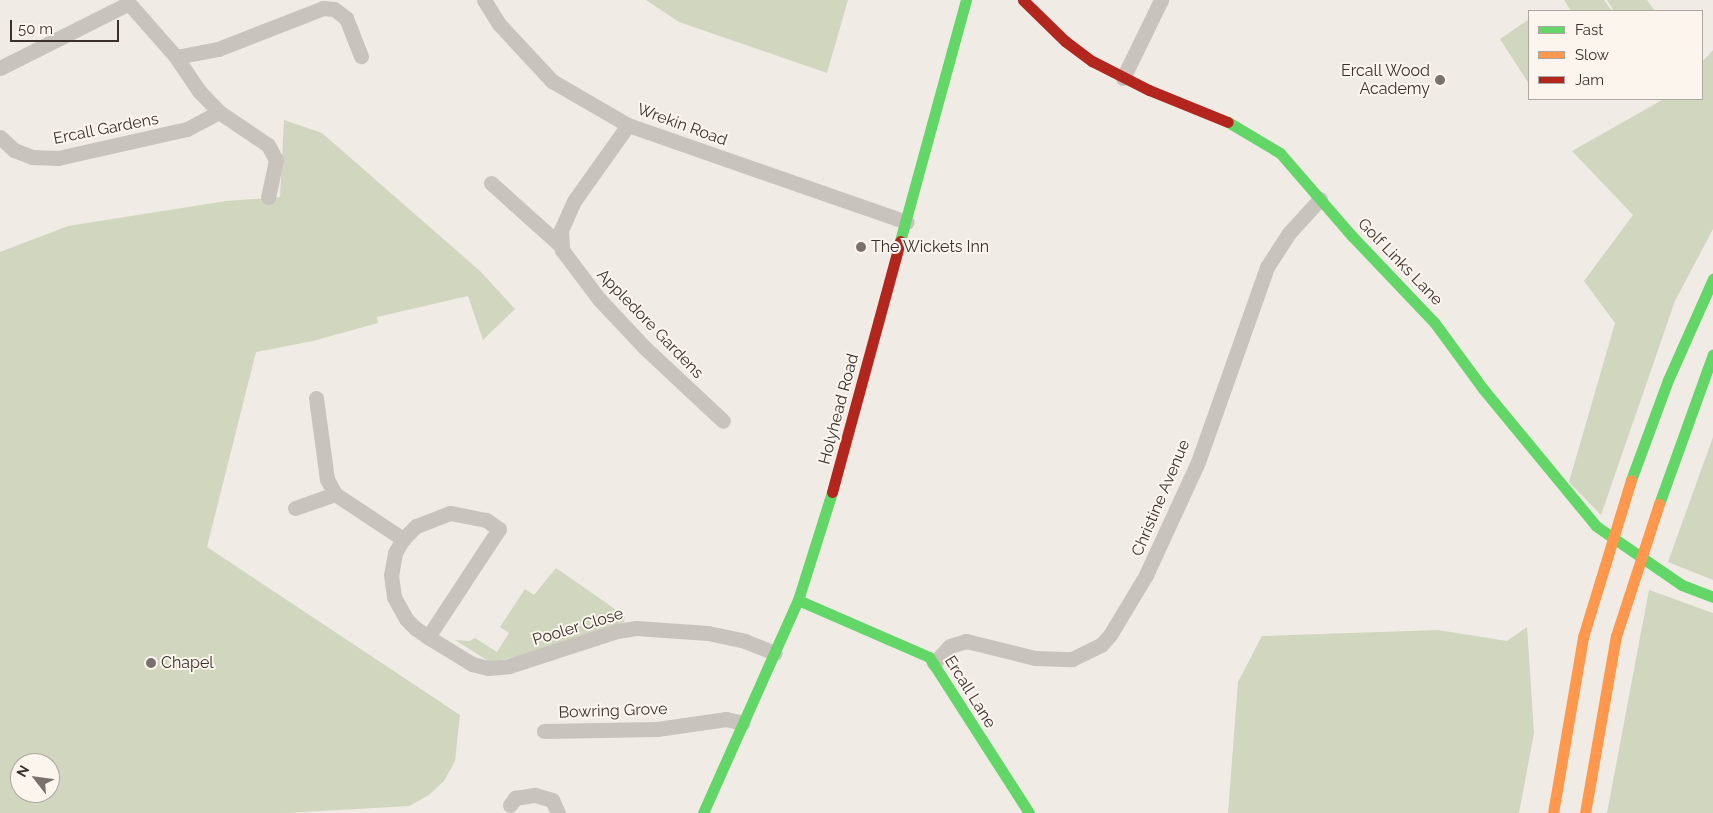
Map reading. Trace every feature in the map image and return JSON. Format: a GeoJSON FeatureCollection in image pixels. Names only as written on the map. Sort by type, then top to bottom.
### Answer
{"type":"FeatureCollection","features":[{"type":"Feature","properties":{"kind":"main road","name":"Holyhead Road"},"geometry":{"type":"LineString","coordinates":[[703,813],[798,600],[836,481],[966,0]]}},
{"type":"Feature","properties":{"kind":"main road","name":"Golf Links Lane"},"geometry":{"type":"LineString","coordinates":[[1023,0],[1071,46],[1123,78],[1257,137],[1294,167],[1320,199],[1434,322],[1484,390],[1596,526],[1682,585],[1713,597]]}},
{"type":"Feature","properties":{"kind":"main road"},"geometry":{"type":"LineString","coordinates":[[1552,813],[1583,637],[1621,506],[1668,380],[1713,278]]}},
{"type":"Feature","properties":{"kind":"main road"},"geometry":{"type":"LineString","coordinates":[[1584,813],[1616,636],[1651,525],[1713,354]]}},
{"type":"Feature","properties":{"kind":"main road","name":"Ercall Lane"},"geometry":{"type":"LineString","coordinates":[[798,600],[921,652],[934,663],[1029,813]]}},
{"type":"Feature","properties":{"kind":"street","name":"Wrekin Road"},"geometry":{"type":"LineString","coordinates":[[484,0],[499,24],[552,81],[628,125],[907,222]]}},
{"type":"Feature","properties":{"kind":"street"},"geometry":{"type":"LineString","coordinates":[[1123,78],[1161,0]]}},
{"type":"Feature","properties":{"kind":"street"},"geometry":{"type":"LineString","coordinates":[[0,68],[128,1],[176,57],[199,91],[219,112],[268,146],[276,160],[268,197]]}},
{"type":"Feature","properties":{"kind":"street"},"geometry":{"type":"LineString","coordinates":[[176,57],[218,48],[323,8],[334,9],[346,18],[361,56]]}},
{"type":"Feature","properties":{"kind":"street","name":"Ercall Gardens"},"geometry":{"type":"LineString","coordinates":[[0,137],[14,150],[32,157],[58,158],[187,129],[219,112]]}},
{"type":"Feature","properties":{"kind":"street"},"geometry":{"type":"LineString","coordinates":[[560,245],[561,230],[574,201],[628,125]]}},
{"type":"Feature","properties":{"kind":"street","name":"Appledore Gardens"},"geometry":{"type":"LineString","coordinates":[[491,183],[560,245],[568,261],[612,313],[680,383],[722,421]]}},
{"type":"Feature","properties":{"kind":"street","name":"Christine Avenue"},"geometry":{"type":"LineString","coordinates":[[934,663],[950,646],[966,641],[1047,661],[1072,659],[1097,648],[1110,635],[1146,575],[1198,462],[1267,267],[1289,234],[1320,199]]}},
{"type":"Feature","properties":{"kind":"street"},"geometry":{"type":"LineString","coordinates":[[316,398],[327,479],[335,494],[403,539]]}},
{"type":"Feature","properties":{"kind":"street"},"geometry":{"type":"LineString","coordinates":[[295,508],[335,494]]}},
{"type":"Feature","properties":{"kind":"street","name":"Pooler Close"},"geometry":{"type":"LineString","coordinates":[[428,637],[499,529],[486,520],[450,513],[416,526],[403,539],[395,553],[391,575],[394,597],[406,619],[428,637],[472,664],[488,668],[509,666],[616,631],[636,628],[708,633],[745,641],[774,653]]}},
{"type":"Feature","properties":{"kind":"street","name":"Bowring Grove"},"geometry":{"type":"LineString","coordinates":[[544,730],[657,730],[726,719],[743,723]]}},
{"type":"Feature","properties":{"kind":"street"},"geometry":{"type":"LineString","coordinates":[[510,805],[515,798],[535,795],[552,800],[558,813]]}},
{"type":"Feature","properties":{"kind":"green space"},"geometry":{"type":"Polygon","coordinates":[[[646,0],[848,0],[827,73],[679,22],[646,0]]]}},
{"type":"Feature","properties":{"kind":"green space"},"geometry":{"type":"Polygon","coordinates":[[[1564,0],[1604,0],[1611,10],[1570,10],[1564,0]]]}},
{"type":"Feature","properties":{"kind":"green space"},"geometry":{"type":"Polygon","coordinates":[[[1607,0],[1647,0],[1654,10],[1613,10],[1607,0]]]}},
{"type":"Feature","properties":{"kind":"green space"},"geometry":{"type":"Polygon","coordinates":[[[1528,20],[1528,82],[1500,39],[1528,20]]]}},
{"type":"Feature","properties":{"kind":"green space"},"geometry":{"type":"Polygon","coordinates":[[[1713,50],[1713,229],[1675,301],[1601,515],[1569,482],[1615,323],[1584,281],[1633,215],[1572,151],[1662,100],[1703,100],[1703,61],[1713,50]]]}},
{"type":"Feature","properties":{"kind":"green space"},"geometry":{"type":"Polygon","coordinates":[[[284,120],[322,133],[480,271],[515,309],[483,340],[468,296],[377,317],[378,323],[313,341],[256,352],[207,547],[460,715],[455,761],[444,781],[429,795],[409,806],[286,813],[0,813],[0,252],[68,226],[226,201],[280,197],[284,120]]]}},
{"type":"Feature","properties":{"kind":"green space"},"geometry":{"type":"Polygon","coordinates":[[[1713,437],[1713,580],[1668,562],[1713,437]]]}},
{"type":"Feature","properties":{"kind":"green space"},"geometry":{"type":"Polygon","coordinates":[[[556,568],[625,616],[624,622],[531,654],[490,662],[455,640],[469,641],[475,638],[497,652],[509,633],[500,627],[525,589],[534,595],[556,568]]]}},
{"type":"Feature","properties":{"kind":"green space"},"geometry":{"type":"Polygon","coordinates":[[[1649,590],[1713,613],[1713,813],[1607,813],[1649,590]]]}},
{"type":"Feature","properties":{"kind":"green space"},"geometry":{"type":"Polygon","coordinates":[[[1527,627],[1534,733],[1519,813],[1228,813],[1238,682],[1262,636],[1438,630],[1507,641],[1527,627]]]}},
{"type":"Feature","properties":{"kind":"traffic: fast"},"geometry":{"type":"LineString","coordinates":[[900,241],[966,0]]}},
{"type":"Feature","properties":{"kind":"traffic: fast"},"geometry":{"type":"LineString","coordinates":[[1228,122],[1280,153],[1352,236],[1434,322],[1484,390],[1596,526],[1682,585],[1713,597]]}},
{"type":"Feature","properties":{"kind":"traffic: fast"},"geometry":{"type":"LineString","coordinates":[[1631,480],[1668,380],[1713,279]]}},
{"type":"Feature","properties":{"kind":"traffic: fast"},"geometry":{"type":"LineString","coordinates":[[1659,504],[1713,354]]}},
{"type":"Feature","properties":{"kind":"traffic: fast"},"geometry":{"type":"LineString","coordinates":[[703,813],[798,600],[832,492]]}},
{"type":"Feature","properties":{"kind":"traffic: fast"},"geometry":{"type":"LineString","coordinates":[[798,600],[929,657],[1029,813]]}},
{"type":"Feature","properties":{"kind":"traffic: slow"},"geometry":{"type":"LineString","coordinates":[[1553,813],[1583,637],[1631,480]]}},
{"type":"Feature","properties":{"kind":"traffic: slow"},"geometry":{"type":"LineString","coordinates":[[1585,813],[1616,636],[1659,504]]}},
{"type":"Feature","properties":{"kind":"traffic: jam"},"geometry":{"type":"LineString","coordinates":[[1023,0],[1065,41],[1092,61],[1149,90],[1228,122]]}},
{"type":"Feature","properties":{"kind":"traffic: jam"},"geometry":{"type":"LineString","coordinates":[[832,492],[900,241]]}},
{"type":"Feature","properties":{"kind":"place","name":"Ercall Wood Academy"},"geometry":{"type":"Point","coordinates":[1440,80]}},
{"type":"Feature","properties":{"kind":"place","name":"The Wickets Inn"},"geometry":{"type":"Point","coordinates":[861,247]}},
{"type":"Feature","properties":{"kind":"place","name":"Chapel"},"geometry":{"type":"Point","coordinates":[151,663]}}]}
